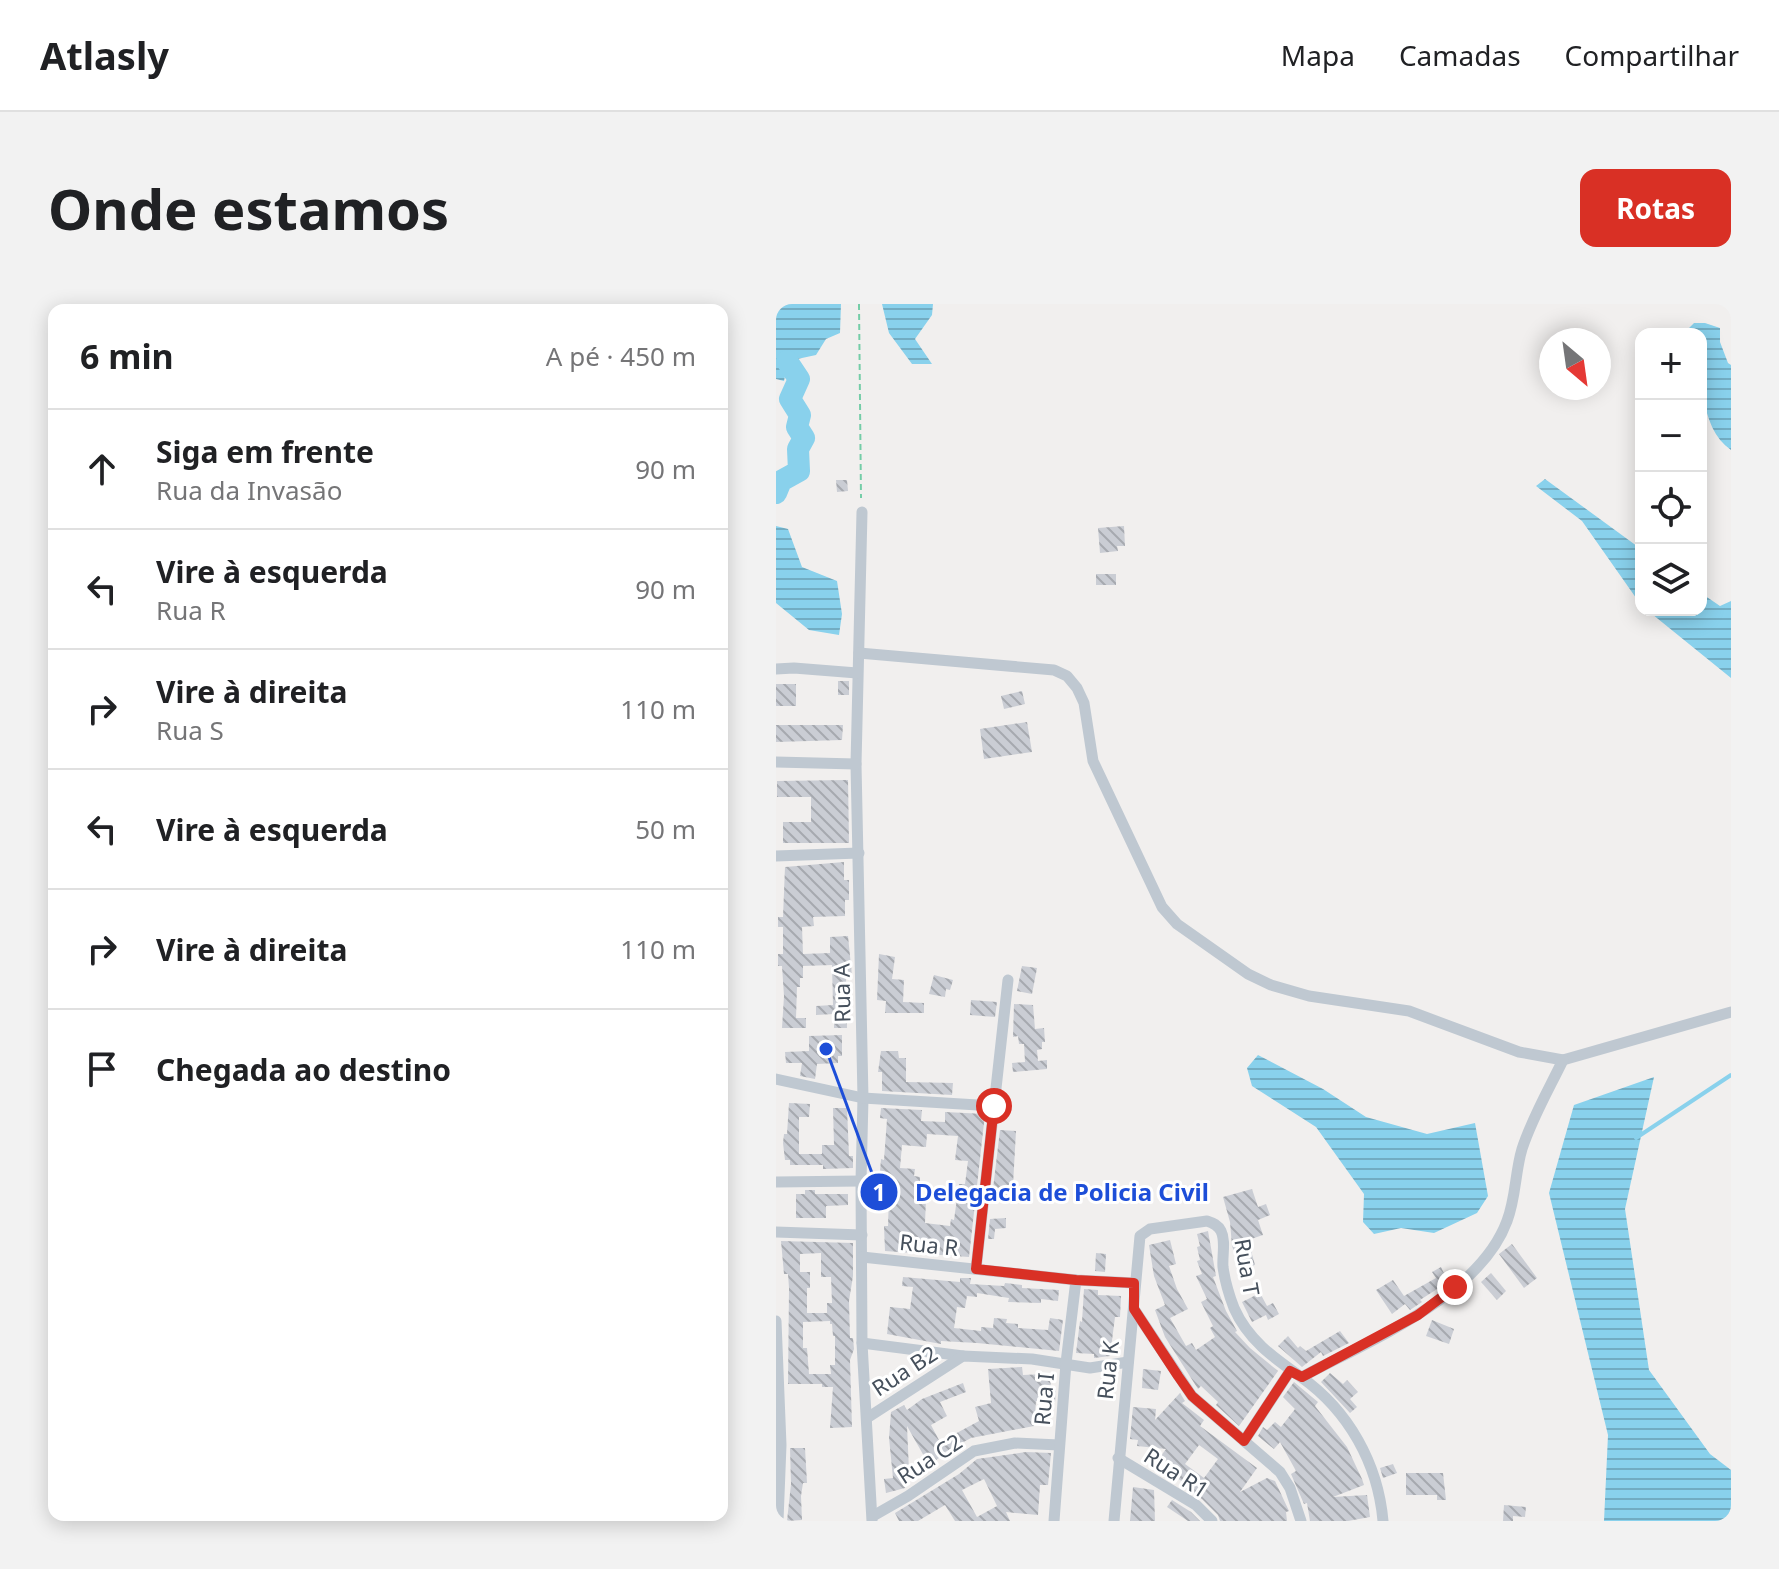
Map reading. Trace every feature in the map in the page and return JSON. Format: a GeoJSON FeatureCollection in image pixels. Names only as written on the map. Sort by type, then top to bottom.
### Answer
{"type":"FeatureCollection","features":[{"type":"Feature","properties":{"kind":"street","name":"Rua A"},"geometry":{"type":"LineString","coordinates":[[862,512],[856,764],[863,1098],[862,1343],[872,1519]]}},
{"type":"Feature","properties":{"kind":"street"},"geometry":{"type":"LineString","coordinates":[[859,653],[1054,670],[1067,676],[1084,703],[1090,748],[1097,771],[1162,907],[1177,924],[1248,974],[1271,985],[1309,996],[1409,1011],[1519,1052],[1563,1060],[1731,1012]]}},
{"type":"Feature","properties":{"kind":"street"},"geometry":{"type":"LineString","coordinates":[[776,669],[857,673]]}},
{"type":"Feature","properties":{"kind":"street"},"geometry":{"type":"LineString","coordinates":[[776,762],[856,764]]}},
{"type":"Feature","properties":{"kind":"street"},"geometry":{"type":"LineString","coordinates":[[776,856],[859,853]]}},
{"type":"Feature","properties":{"kind":"street"},"geometry":{"type":"LineString","coordinates":[[976,1269],[1008,980]]}},
{"type":"Feature","properties":{"kind":"street"},"geometry":{"type":"LineString","coordinates":[[1302,1377],[1418,1315],[1473,1271],[1498,1239],[1507,1221],[1522,1151],[1531,1125],[1563,1060]]}},
{"type":"Feature","properties":{"kind":"street"},"geometry":{"type":"LineString","coordinates":[[776,1079],[863,1098],[994,1106]]}},
{"type":"Feature","properties":{"kind":"street"},"geometry":{"type":"LineString","coordinates":[[776,1182],[861,1181]]}},
{"type":"Feature","properties":{"kind":"street","name":"Rua T"},"geometry":{"type":"LineString","coordinates":[[1150,1229],[1207,1221],[1220,1229],[1227,1290],[1237,1315],[1267,1353],[1302,1377],[1332,1405],[1355,1433],[1373,1468],[1383,1521]]}},
{"type":"Feature","properties":{"kind":"street","name":"Rua K"},"geometry":{"type":"LineString","coordinates":[[1114,1521],[1134,1283],[1140,1236],[1150,1229]]}},
{"type":"Feature","properties":{"kind":"street"},"geometry":{"type":"LineString","coordinates":[[776,1232],[862,1235]]}},
{"type":"Feature","properties":{"kind":"street","name":"Rua R"},"geometry":{"type":"LineString","coordinates":[[862,1257],[1076,1280],[1134,1283]]}},
{"type":"Feature","properties":{"kind":"street","name":"Rua I"},"geometry":{"type":"LineString","coordinates":[[1054,1521],[1066,1363],[1076,1280]]}},
{"type":"Feature","properties":{"kind":"street"},"geometry":{"type":"LineString","coordinates":[[1134,1309],[1192,1396],[1280,1472],[1290,1488],[1301,1521]]}},
{"type":"Feature","properties":{"kind":"street"},"geometry":{"type":"LineString","coordinates":[[776,1321],[778,1521]]}},
{"type":"Feature","properties":{"kind":"street","name":"Rua B2"},"geometry":{"type":"LineString","coordinates":[[862,1343],[1090,1368],[1128,1362]]}},
{"type":"Feature","properties":{"kind":"street","name":"Rua B2"},"geometry":{"type":"LineString","coordinates":[[867,1418],[963,1356]]}},
{"type":"Feature","properties":{"kind":"street"},"geometry":{"type":"LineString","coordinates":[[1244,1441],[1290,1371]]}},
{"type":"Feature","properties":{"kind":"street","name":"Rua C2"},"geometry":{"type":"LineString","coordinates":[[872,1519],[974,1451],[1015,1443],[1059,1445]]}},
{"type":"Feature","properties":{"kind":"street","name":"Rua R1"},"geometry":{"type":"LineString","coordinates":[[1118,1458],[1196,1505],[1212,1521]]}},
{"type":"Feature","properties":{"kind":"path"},"geometry":{"type":"LineString","coordinates":[[859,304],[862,512]]}},
{"type":"Feature","properties":{"kind":"water"},"geometry":{"type":"Polygon","coordinates":[[[776,304],[841,304],[840,333],[826,339],[816,355],[788,361],[784,381],[776,379],[776,304]]]}},
{"type":"Feature","properties":{"kind":"water"},"geometry":{"type":"Polygon","coordinates":[[[882,304],[933,304],[932,315],[915,339],[932,364],[912,364],[889,333],[882,304]]]}},
{"type":"Feature","properties":{"kind":"water"},"geometry":{"type":"Polygon","coordinates":[[[1694,323],[1705,323],[1720,328],[1720,342],[1731,365],[1731,450],[1720,440],[1707,413],[1707,328],[1689,328],[1694,323]]]}},
{"type":"Feature","properties":{"kind":"water"},"geometry":{"type":"Polygon","coordinates":[[[1545,479],[1635,545],[1635,596],[1582,521],[1536,486],[1545,479]]]}},
{"type":"Feature","properties":{"kind":"water"},"geometry":{"type":"Polygon","coordinates":[[[776,526],[788,529],[802,567],[837,581],[842,614],[839,635],[809,630],[776,603],[776,526]]]}},
{"type":"Feature","properties":{"kind":"water"},"geometry":{"type":"Polygon","coordinates":[[[1707,597],[1720,606],[1731,601],[1731,678],[1654,616],[1707,616],[1707,597]]]}},
{"type":"Feature","properties":{"kind":"water"},"geometry":{"type":"Polygon","coordinates":[[[1258,1055],[1323,1089],[1366,1117],[1427,1134],[1475,1123],[1488,1196],[1477,1213],[1434,1233],[1401,1228],[1374,1234],[1363,1222],[1364,1194],[1316,1127],[1252,1086],[1247,1068],[1258,1055]]]}},
{"type":"Feature","properties":{"kind":"water"},"geometry":{"type":"Polygon","coordinates":[[[1654,1077],[1625,1209],[1649,1370],[1710,1454],[1731,1470],[1731,1521],[1604,1521],[1608,1435],[1549,1193],[1574,1105],[1654,1077]]]}},
{"type":"Feature","properties":{"kind":"building"},"geometry":{"type":"Polygon","coordinates":[[[836,480],[847,480],[848,491],[837,492],[836,480]]]}},
{"type":"Feature","properties":{"kind":"building"},"geometry":{"type":"Polygon","coordinates":[[[1124,526],[1125,546],[1117,546],[1118,551],[1100,553],[1098,528],[1124,526]]]}},
{"type":"Feature","properties":{"kind":"building"},"geometry":{"type":"Polygon","coordinates":[[[1096,574],[1116,574],[1116,585],[1096,585],[1096,574]]]}},
{"type":"Feature","properties":{"kind":"building"},"geometry":{"type":"Polygon","coordinates":[[[838,681],[849,681],[849,695],[838,695],[838,681]]]}},
{"type":"Feature","properties":{"kind":"building"},"geometry":{"type":"Polygon","coordinates":[[[776,684],[796,684],[796,706],[776,706],[776,684]]]}},
{"type":"Feature","properties":{"kind":"building"},"geometry":{"type":"Polygon","coordinates":[[[1022,691],[1025,704],[1004,709],[1001,696],[1022,691]]]}},
{"type":"Feature","properties":{"kind":"building"},"geometry":{"type":"Polygon","coordinates":[[[1027,722],[1032,752],[984,759],[980,729],[1027,722]]]}},
{"type":"Feature","properties":{"kind":"building"},"geometry":{"type":"Polygon","coordinates":[[[776,725],[843,725],[842,740],[776,742],[776,725]]]}},
{"type":"Feature","properties":{"kind":"building"},"geometry":{"type":"Polygon","coordinates":[[[848,780],[849,843],[783,843],[783,822],[811,822],[811,797],[777,797],[777,781],[848,780]]]}},
{"type":"Feature","properties":{"kind":"building"},"geometry":{"type":"Polygon","coordinates":[[[844,862],[844,880],[849,880],[845,916],[813,917],[814,926],[802,927],[803,954],[830,953],[830,937],[848,936],[852,976],[846,976],[847,1028],[834,1028],[834,1014],[816,1015],[816,1006],[833,1005],[832,965],[803,966],[803,978],[800,978],[800,987],[797,987],[796,1018],[806,1018],[806,1028],[782,1028],[784,996],[778,954],[783,954],[783,927],[778,927],[778,917],[783,917],[785,867],[844,862]]]}},
{"type":"Feature","properties":{"kind":"building"},"geometry":{"type":"Polygon","coordinates":[[[879,954],[895,957],[892,979],[904,980],[903,1002],[924,1003],[924,1013],[885,1013],[886,1001],[877,1000],[879,954]]]}},
{"type":"Feature","properties":{"kind":"building"},"geometry":{"type":"Polygon","coordinates":[[[1022,966],[1037,968],[1032,994],[1017,991],[1022,966]]]}},
{"type":"Feature","properties":{"kind":"building"},"geometry":{"type":"Polygon","coordinates":[[[934,975],[953,980],[950,990],[946,989],[945,997],[929,994],[934,975]]]}},
{"type":"Feature","properties":{"kind":"building"},"geometry":{"type":"Polygon","coordinates":[[[971,1000],[997,1002],[995,1017],[970,1015],[971,1000]]]}},
{"type":"Feature","properties":{"kind":"building"},"geometry":{"type":"Polygon","coordinates":[[[1014,1004],[1033,1005],[1035,1029],[1044,1028],[1045,1042],[1042,1042],[1042,1049],[1037,1050],[1038,1061],[1047,1060],[1047,1069],[1013,1072],[1012,1063],[1025,1062],[1024,1044],[1019,1044],[1018,1036],[1013,1037],[1014,1004]]]}},
{"type":"Feature","properties":{"kind":"building"},"geometry":{"type":"Polygon","coordinates":[[[842,1035],[842,1056],[838,1056],[838,1063],[817,1064],[815,1079],[800,1076],[802,1063],[786,1063],[785,1052],[809,1051],[809,1036],[842,1035]]]}},
{"type":"Feature","properties":{"kind":"building"},"geometry":{"type":"Polygon","coordinates":[[[881,1051],[898,1051],[899,1058],[906,1058],[906,1082],[953,1083],[952,1095],[882,1091],[882,1072],[878,1072],[881,1051]]]}},
{"type":"Feature","properties":{"kind":"building"},"geometry":{"type":"Polygon","coordinates":[[[789,1103],[810,1104],[809,1117],[799,1117],[799,1154],[822,1154],[822,1145],[834,1145],[833,1108],[847,1108],[849,1156],[853,1156],[853,1168],[823,1169],[823,1165],[790,1165],[790,1160],[785,1160],[783,1143],[784,1134],[787,1134],[789,1103]]]}},
{"type":"Feature","properties":{"kind":"building"},"geometry":{"type":"Polygon","coordinates":[[[881,1108],[922,1110],[921,1121],[945,1122],[945,1112],[985,1114],[969,1257],[885,1251],[884,1226],[888,1226],[889,1195],[884,1194],[885,1184],[879,1183],[887,1119],[880,1118],[881,1108]],[[927,1134],[926,1147],[902,1145],[900,1168],[915,1169],[914,1176],[920,1177],[919,1198],[926,1199],[925,1223],[950,1226],[951,1219],[954,1220],[959,1184],[965,1184],[968,1161],[955,1160],[958,1136],[927,1134]]]}},
{"type":"Feature","properties":{"kind":"building"},"geometry":{"type":"Polygon","coordinates":[[[1000,1130],[1016,1131],[1013,1185],[1007,1185],[1006,1198],[992,1197],[1000,1130]]]}},
{"type":"Feature","properties":{"kind":"building"},"geometry":{"type":"Polygon","coordinates":[[[1252,1189],[1258,1207],[1266,1204],[1270,1215],[1258,1220],[1263,1235],[1248,1240],[1255,1265],[1240,1269],[1232,1246],[1223,1197],[1252,1189]]]}},
{"type":"Feature","properties":{"kind":"building"},"geometry":{"type":"Polygon","coordinates":[[[805,1190],[815,1190],[815,1194],[848,1194],[848,1205],[826,1206],[826,1218],[796,1218],[796,1194],[805,1194],[805,1190]]]}},
{"type":"Feature","properties":{"kind":"building"},"geometry":{"type":"Polygon","coordinates":[[[1006,1218],[1006,1228],[995,1229],[994,1239],[988,1239],[990,1219],[1006,1218]]]}},
{"type":"Feature","properties":{"kind":"building"},"geometry":{"type":"Polygon","coordinates":[[[1208,1231],[1216,1276],[1213,1277],[1235,1332],[1278,1371],[1239,1426],[1201,1386],[1198,1389],[1165,1337],[1155,1310],[1165,1305],[1154,1276],[1149,1245],[1170,1240],[1176,1264],[1169,1266],[1188,1309],[1170,1318],[1186,1346],[1192,1343],[1196,1350],[1215,1337],[1201,1302],[1207,1299],[1196,1276],[1202,1274],[1197,1261],[1200,1260],[1197,1247],[1200,1246],[1197,1234],[1208,1231]]]}},
{"type":"Feature","properties":{"kind":"building"},"geometry":{"type":"Polygon","coordinates":[[[781,1241],[853,1243],[849,1301],[850,1338],[853,1338],[854,1349],[850,1360],[852,1427],[830,1428],[833,1387],[788,1384],[789,1288],[788,1274],[784,1274],[781,1241]],[[821,1253],[800,1254],[800,1272],[810,1272],[807,1313],[827,1313],[827,1303],[832,1303],[831,1277],[821,1277],[821,1253]],[[830,1321],[803,1322],[803,1348],[807,1348],[809,1374],[831,1374],[830,1365],[835,1365],[835,1336],[830,1321]]]}},
{"type":"Feature","properties":{"kind":"building"},"geometry":{"type":"Polygon","coordinates":[[[1512,1244],[1537,1278],[1524,1288],[1499,1254],[1512,1244]]]}},
{"type":"Feature","properties":{"kind":"building"},"geometry":{"type":"Polygon","coordinates":[[[1096,1253],[1106,1254],[1105,1272],[1095,1271],[1096,1253]]]}},
{"type":"Feature","properties":{"kind":"building"},"geometry":{"type":"Polygon","coordinates":[[[1441,1267],[1448,1282],[1410,1310],[1405,1304],[1392,1314],[1376,1290],[1393,1280],[1404,1296],[1436,1278],[1432,1272],[1441,1267]]]}},
{"type":"Feature","properties":{"kind":"building"},"geometry":{"type":"Polygon","coordinates":[[[1491,1273],[1506,1291],[1497,1300],[1481,1282],[1491,1273]]]}},
{"type":"Feature","properties":{"kind":"building"},"geometry":{"type":"Polygon","coordinates":[[[903,1277],[960,1282],[960,1278],[971,1278],[970,1284],[1004,1286],[1005,1283],[1022,1285],[1022,1288],[1059,1290],[1058,1301],[1041,1299],[1041,1303],[1008,1302],[1009,1298],[977,1293],[977,1297],[967,1296],[965,1308],[957,1307],[954,1328],[981,1331],[981,1327],[993,1328],[994,1318],[1007,1319],[1006,1323],[1018,1324],[1018,1328],[1048,1330],[1050,1318],[1063,1320],[1059,1351],[977,1343],[941,1341],[941,1344],[887,1334],[890,1307],[910,1309],[913,1287],[902,1286],[903,1277]]]}},
{"type":"Feature","properties":{"kind":"building"},"geometry":{"type":"Polygon","coordinates":[[[1084,1289],[1098,1290],[1098,1295],[1121,1296],[1120,1317],[1115,1317],[1110,1356],[1094,1358],[1094,1354],[1076,1353],[1084,1289]]]}},
{"type":"Feature","properties":{"kind":"building"},"geometry":{"type":"Polygon","coordinates":[[[1260,1293],[1267,1306],[1273,1303],[1279,1314],[1268,1320],[1266,1315],[1252,1322],[1242,1302],[1260,1293]]]}},
{"type":"Feature","properties":{"kind":"building"},"geometry":{"type":"Polygon","coordinates":[[[1432,1320],[1454,1329],[1449,1344],[1426,1336],[1432,1320]]]}},
{"type":"Feature","properties":{"kind":"building"},"geometry":{"type":"Polygon","coordinates":[[[1340,1331],[1349,1343],[1323,1356],[1321,1352],[1302,1367],[1278,1346],[1288,1336],[1298,1348],[1300,1346],[1306,1351],[1340,1331]]]}},
{"type":"Feature","properties":{"kind":"building"},"geometry":{"type":"Polygon","coordinates":[[[1022,1367],[1023,1375],[1045,1374],[1045,1377],[1050,1377],[1051,1388],[1056,1389],[1055,1402],[1036,1401],[1034,1426],[971,1438],[929,1465],[907,1426],[909,1471],[902,1471],[905,1488],[886,1493],[884,1479],[893,1478],[889,1438],[891,1412],[904,1405],[907,1410],[922,1399],[963,1383],[966,1392],[940,1402],[947,1416],[931,1425],[940,1442],[979,1421],[975,1407],[991,1403],[988,1369],[1022,1367]]]}},
{"type":"Feature","properties":{"kind":"building"},"geometry":{"type":"Polygon","coordinates":[[[1143,1369],[1161,1371],[1158,1390],[1142,1388],[1143,1369]]]}},
{"type":"Feature","properties":{"kind":"building"},"geometry":{"type":"Polygon","coordinates":[[[1330,1373],[1343,1384],[1347,1380],[1358,1392],[1350,1399],[1357,1407],[1350,1413],[1321,1382],[1330,1373]]]}},
{"type":"Feature","properties":{"kind":"building"},"geometry":{"type":"Polygon","coordinates":[[[1294,1382],[1318,1402],[1315,1406],[1347,1447],[1362,1479],[1364,1485],[1333,1497],[1367,1495],[1370,1517],[1348,1521],[1310,1521],[1307,1503],[1304,1504],[1291,1474],[1296,1471],[1280,1442],[1274,1449],[1258,1436],[1263,1427],[1267,1430],[1275,1422],[1281,1427],[1295,1409],[1283,1397],[1294,1382]]]}},
{"type":"Feature","properties":{"kind":"building"},"geometry":{"type":"Polygon","coordinates":[[[1180,1393],[1185,1401],[1182,1403],[1204,1420],[1200,1426],[1257,1468],[1240,1492],[1267,1478],[1275,1481],[1289,1511],[1286,1512],[1287,1521],[1220,1521],[1202,1499],[1181,1486],[1184,1483],[1168,1471],[1164,1476],[1152,1468],[1166,1449],[1137,1446],[1138,1440],[1130,1439],[1133,1407],[1156,1409],[1155,1420],[1180,1393]],[[1199,1445],[1185,1464],[1204,1478],[1218,1459],[1199,1445]]]}},
{"type":"Feature","properties":{"kind":"building"},"geometry":{"type":"Polygon","coordinates":[[[790,1448],[805,1448],[807,1483],[803,1483],[801,1496],[802,1520],[787,1521],[791,1484],[790,1448]]]}},
{"type":"Feature","properties":{"kind":"building"},"geometry":{"type":"Polygon","coordinates":[[[1026,1452],[1051,1453],[1048,1485],[1040,1485],[1038,1515],[1006,1512],[1010,1521],[955,1521],[945,1505],[918,1521],[899,1521],[895,1513],[959,1474],[977,1459],[1026,1452]],[[984,1479],[962,1490],[977,1517],[997,1506],[984,1479]]]}},
{"type":"Feature","properties":{"kind":"building"},"geometry":{"type":"Polygon","coordinates":[[[1393,1464],[1397,1473],[1383,1478],[1380,1468],[1393,1464]]]}},
{"type":"Feature","properties":{"kind":"building"},"geometry":{"type":"Polygon","coordinates":[[[1406,1473],[1443,1473],[1446,1500],[1437,1500],[1437,1495],[1406,1495],[1406,1473]]]}},
{"type":"Feature","properties":{"kind":"building"},"geometry":{"type":"Polygon","coordinates":[[[1133,1487],[1154,1490],[1155,1521],[1130,1521],[1133,1487]]]}},
{"type":"Feature","properties":{"kind":"building"},"geometry":{"type":"Polygon","coordinates":[[[1172,1500],[1200,1521],[1188,1521],[1167,1507],[1172,1500]]]}},
{"type":"Feature","properties":{"kind":"building"},"geometry":{"type":"Polygon","coordinates":[[[1504,1505],[1526,1507],[1525,1517],[1513,1516],[1513,1521],[1503,1521],[1504,1505]]]}},
{"type":"Feature","properties":{"kind":"waterway"},"geometry":{"type":"LineString","coordinates":[[776,493],[781,481],[799,471],[798,449],[804,438],[797,427],[800,415],[790,399],[799,379],[787,361]]}},
{"type":"Feature","properties":{"kind":"waterway"},"geometry":{"type":"LineString","coordinates":[[1636,1138],[1731,1075]]}},
{"type":"Feature","properties":{"kind":"place","name":"Delegacia de Policia Civil"},"geometry":{"type":"Point","coordinates":[826,1049]}},
{"type":"Feature","properties":{"kind":"route"},"geometry":{"type":"LineString","coordinates":[[994,1106],[976,1269],[1134,1283],[1134,1309],[1178,1376],[1192,1396],[1244,1441],[1290,1371],[1302,1377],[1418,1315],[1455,1287]]}}]}
